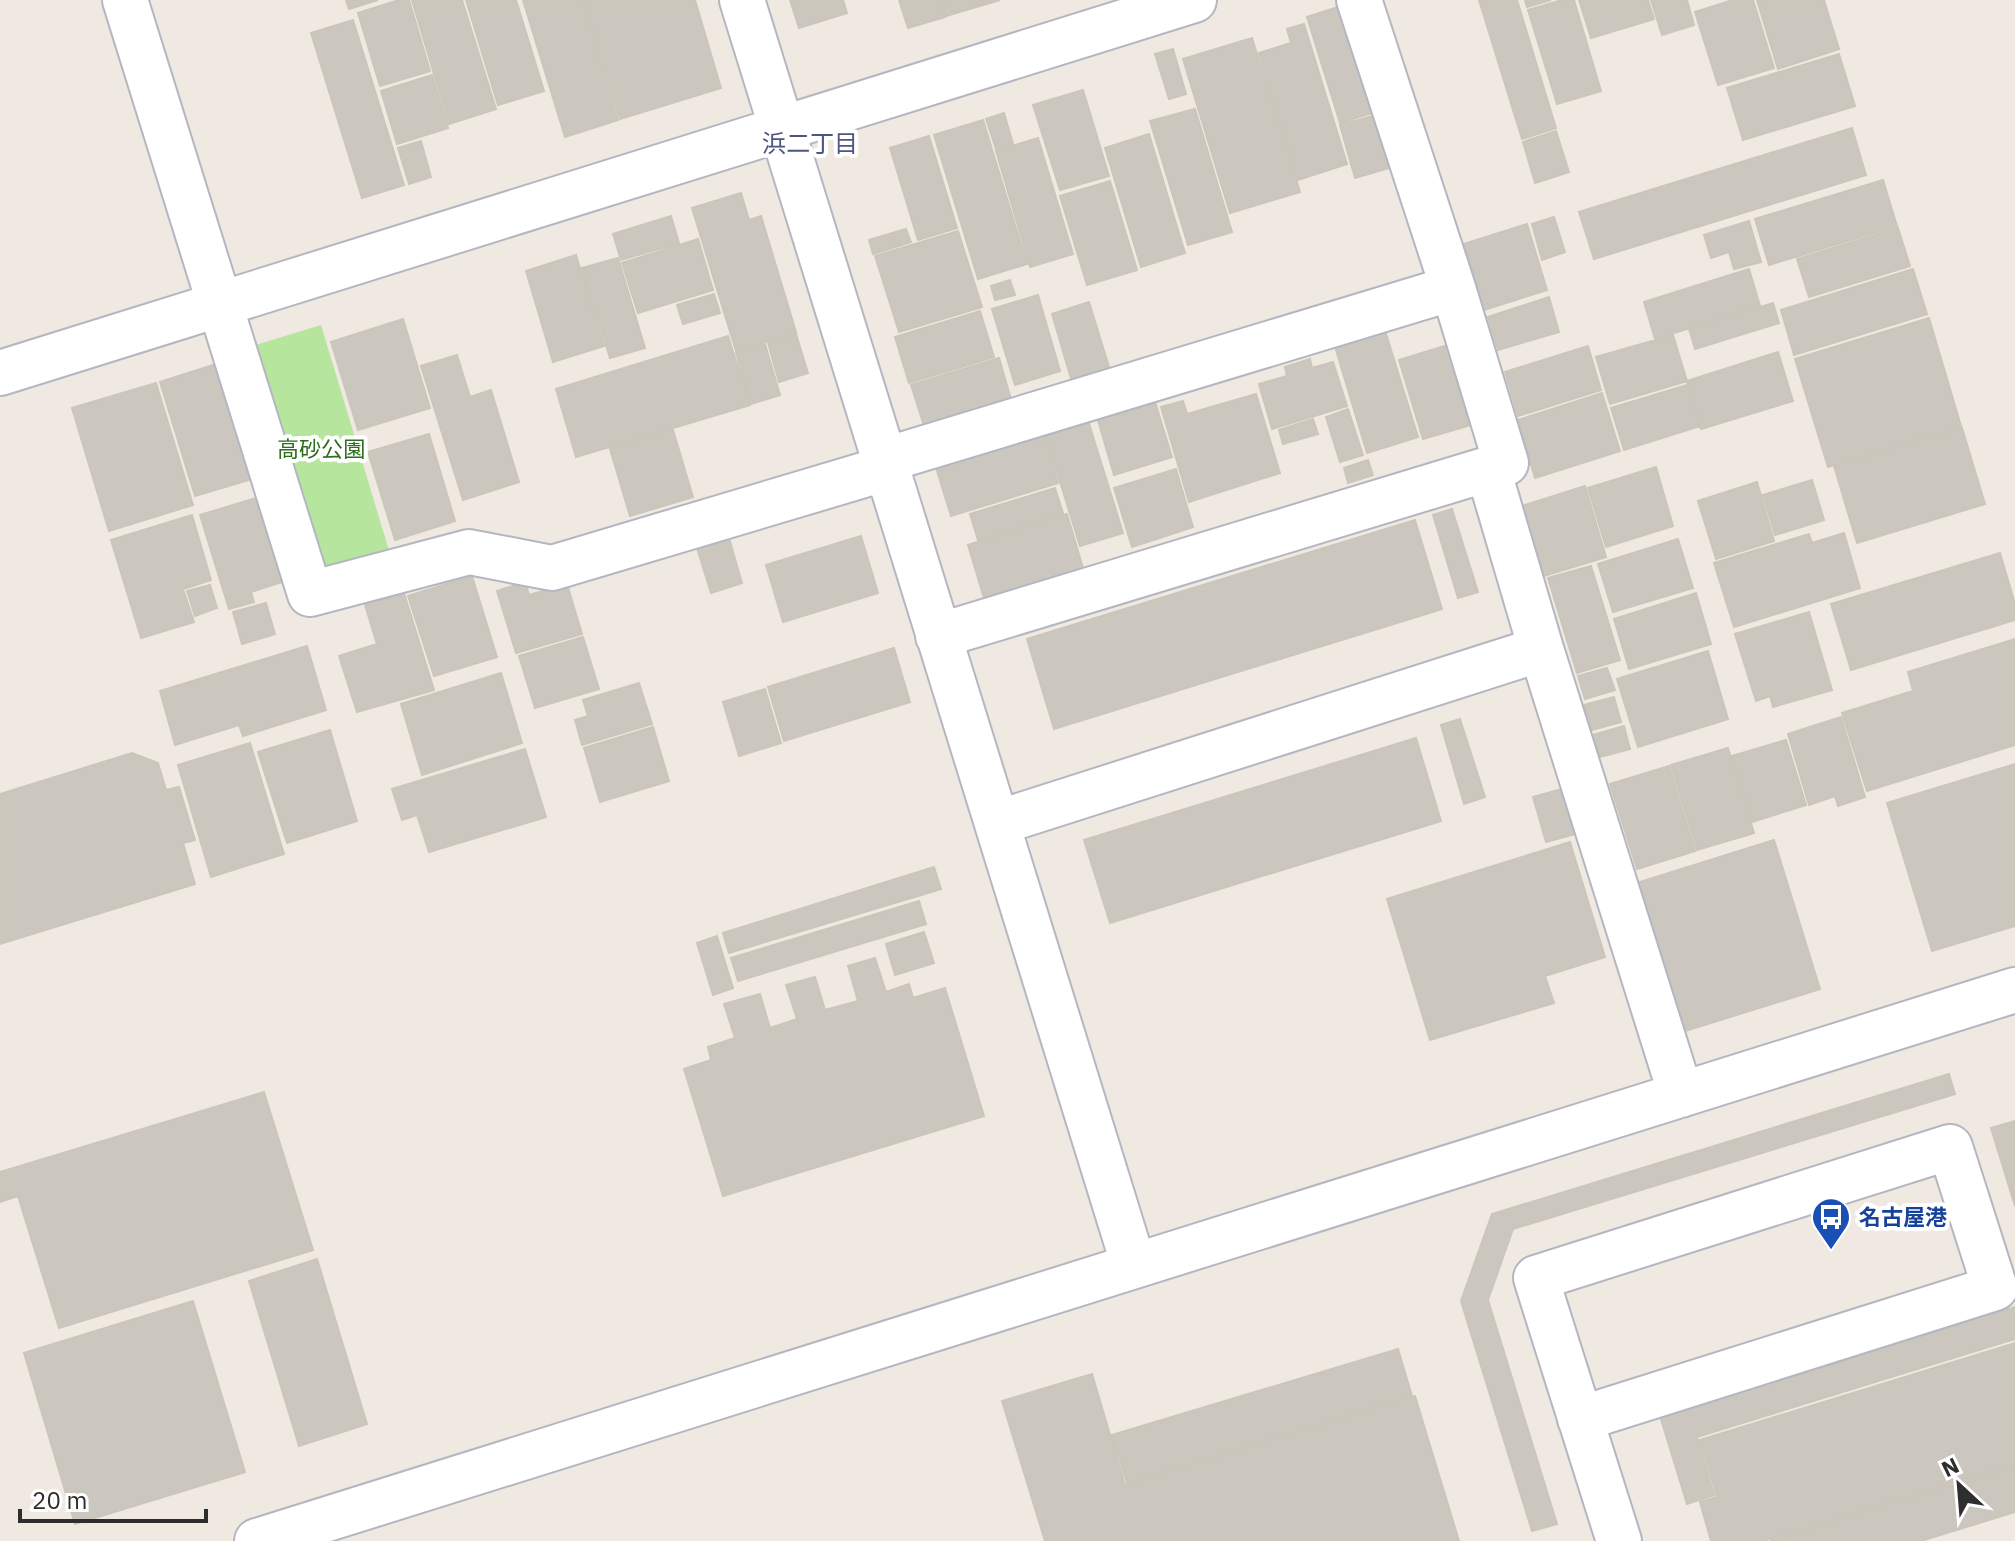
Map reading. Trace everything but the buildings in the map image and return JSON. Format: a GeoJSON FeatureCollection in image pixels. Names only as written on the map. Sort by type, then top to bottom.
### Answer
{"type":"FeatureCollection","features":[{"type":"Feature","properties":{"kind":"street"},"geometry":{"type":"LineString","coordinates":[[125,0],[310,594],[469,552],[552,568],[1453,288]]}},
{"type":"Feature","properties":{"kind":"street"},"geometry":{"type":"LineString","coordinates":[[742,0],[1134,1266]]}},
{"type":"Feature","properties":{"kind":"street"},"geometry":{"type":"LineString","coordinates":[[0,373],[1194,0]]}},
{"type":"Feature","properties":{"kind":"street"},"geometry":{"type":"LineString","coordinates":[[938,636],[1506,463],[1453,288],[1359,0]]}},
{"type":"Feature","properties":{"kind":"street"},"geometry":{"type":"LineString","coordinates":[[1488,469],[1681,1095]]}},
{"type":"Feature","properties":{"kind":"street"},"geometry":{"type":"LineString","coordinates":[[997,823],[1541,649]]}},
{"type":"Feature","properties":{"kind":"street"},"geometry":{"type":"LineString","coordinates":[[257,1541],[2015,990]]}},
{"type":"Feature","properties":{"kind":"street"},"geometry":{"type":"LineString","coordinates":[[1580,1419],[1995,1288],[1950,1147],[1536,1278],[1580,1419],[1619,1541]]}},
{"type":"Feature","properties":{"kind":"green space","name":"高砂公園"},"geometry":{"type":"Polygon","coordinates":[[[321,325],[391,557],[332,568],[322,563],[252,346],[321,325]]]}},
{"type":"Feature","properties":{"kind":"place","name":"名古屋港"},"geometry":{"type":"Point","coordinates":[1831,1251]}},
{"type":"Feature","properties":{"kind":"district","name":"浜二丁目"},"geometry":{"type":"Point","coordinates":[810,144]}}]}
